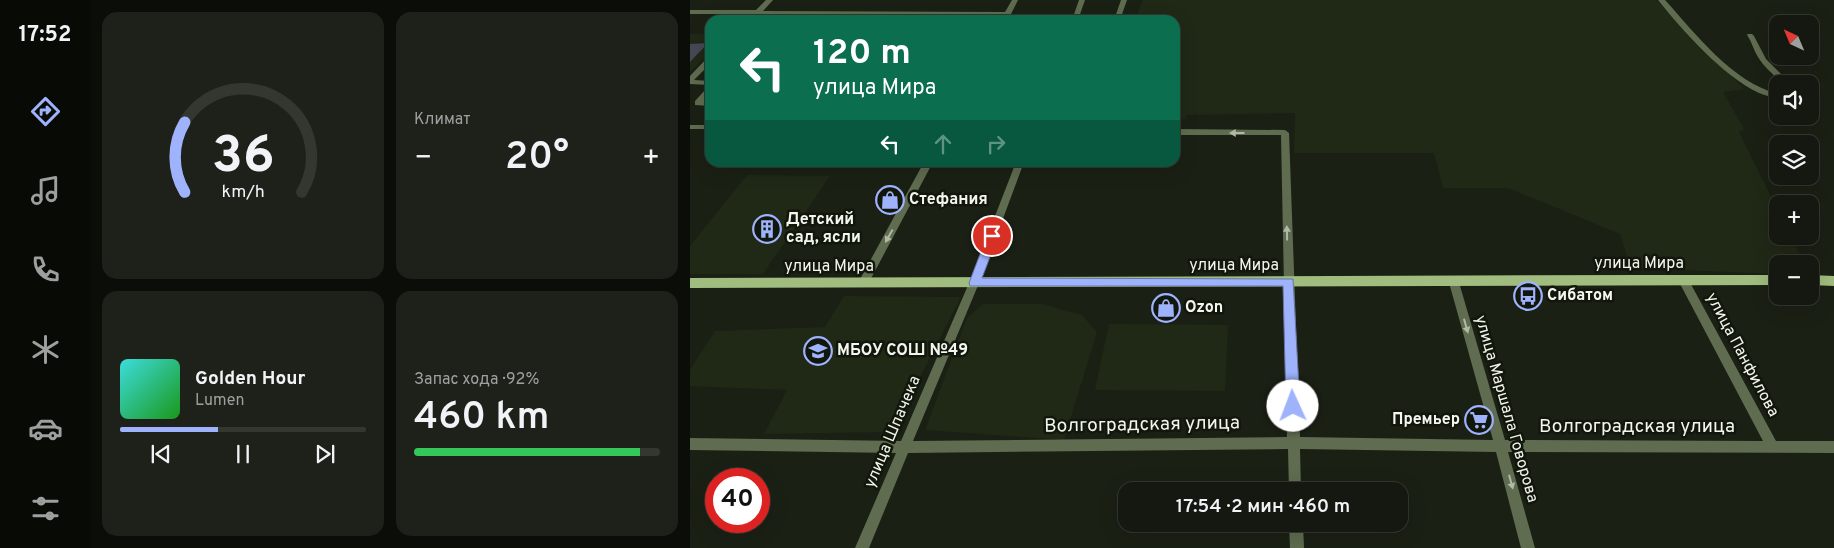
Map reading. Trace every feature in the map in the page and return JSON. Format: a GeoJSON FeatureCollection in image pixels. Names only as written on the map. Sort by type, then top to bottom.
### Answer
{"type":"FeatureCollection","features":[{"type":"Feature","properties":{"kind":"main road","name":"улица Мира"},"geometry":{"type":"LineString","coordinates":[[690,283],[1289,282],[1453,279],[1769,280]]}},
{"type":"Feature","properties":{"kind":"main road"},"geometry":{"type":"LineString","coordinates":[[1819,280],[1834,281]]}},
{"type":"Feature","properties":{"kind":"street"},"geometry":{"type":"LineString","coordinates":[[755,15],[770,0]]}},
{"type":"Feature","properties":{"kind":"street"},"geometry":{"type":"LineString","coordinates":[[1007,15],[1015,0]]}},
{"type":"Feature","properties":{"kind":"street"},"geometry":{"type":"LineString","coordinates":[[1077,15],[1082,0]]}},
{"type":"Feature","properties":{"kind":"street"},"geometry":{"type":"LineString","coordinates":[[1119,15],[1124,0]]}},
{"type":"Feature","properties":{"kind":"street"},"geometry":{"type":"LineString","coordinates":[[1661,0],[1744,83],[1769,95]]}},
{"type":"Feature","properties":{"kind":"street"},"geometry":{"type":"LineString","coordinates":[[690,12],[907,15]]}},
{"type":"Feature","properties":{"kind":"street"},"geometry":{"type":"LineString","coordinates":[[1750,35],[1757,41],[1758,51],[1762,57],[1779,75]]}},
{"type":"Feature","properties":{"kind":"street"},"geometry":{"type":"LineString","coordinates":[[690,80],[705,65]]}},
{"type":"Feature","properties":{"kind":"street"},"geometry":{"type":"LineString","coordinates":[[690,80],[705,82]]}},
{"type":"Feature","properties":{"kind":"street"},"geometry":{"type":"LineString","coordinates":[[705,95],[698,103],[705,104]]}},
{"type":"Feature","properties":{"kind":"street"},"geometry":{"type":"LineString","coordinates":[[690,127],[705,127]]}},
{"type":"Feature","properties":{"kind":"street"},"geometry":{"type":"LineString","coordinates":[[1180,132],[1285,133],[1295,482]]}},
{"type":"Feature","properties":{"kind":"street"},"geometry":{"type":"LineString","coordinates":[[864,283],[926,167]]}},
{"type":"Feature","properties":{"kind":"street","name":"улица Шпачека"},"geometry":{"type":"LineString","coordinates":[[862,548],[974,283],[1018,167]]}},
{"type":"Feature","properties":{"kind":"street","name":"улица Маршала Говорова"},"geometry":{"type":"LineString","coordinates":[[1453,279],[1528,548]]}},
{"type":"Feature","properties":{"kind":"street","name":"улица Панфилова"},"geometry":{"type":"LineString","coordinates":[[1683,280],[1772,445]]}},
{"type":"Feature","properties":{"kind":"street","name":"Волгоградская улица"},"geometry":{"type":"LineString","coordinates":[[690,444],[904,447],[1294,443],[1501,446],[1772,445],[1834,447]]}},
{"type":"Feature","properties":{"kind":"street"},"geometry":{"type":"LineString","coordinates":[[1296,532],[1297,548]]}},
{"type":"Feature","properties":{"kind":"shaded area"},"geometry":{"type":"Polygon","coordinates":[[[1143,0],[1656,0],[1744,89],[1723,92],[1744,129],[1739,132],[1770,195],[1769,245],[1795,245],[1800,255],[1769,255],[1769,274],[1631,268],[1620,234],[1508,188],[1443,188],[1434,153],[1294,153],[1295,113],[1187,115],[1185,119],[1180,120],[1180,15],[1137,15],[1143,0]]]}},
{"type":"Feature","properties":{"kind":"shaded area"},"geometry":{"type":"Polygon","coordinates":[[[705,33],[705,58],[690,72],[690,34],[705,33]]]}},
{"type":"Feature","properties":{"kind":"shaded area"},"geometry":{"type":"Polygon","coordinates":[[[747,175],[830,176],[763,274],[690,274],[690,246],[747,175]]]}},
{"type":"Feature","properties":{"kind":"shaded area","name":"МБОУ СОШ №49"},"geometry":{"type":"Polygon","coordinates":[[[844,296],[961,297],[892,432],[764,434],[787,390],[690,386],[690,370],[715,331],[825,327],[844,296]]]}},
{"type":"Feature","properties":{"kind":"shaded area"},"geometry":{"type":"Polygon","coordinates":[[[983,304],[1042,304],[1082,315],[1097,332],[1064,440],[925,430],[967,318],[983,304]]]}},
{"type":"Feature","properties":{"kind":"shaded area"},"geometry":{"type":"Polygon","coordinates":[[[1109,324],[1228,325],[1225,391],[1095,390],[1109,324]]]}},
{"type":"Feature","properties":{"kind":"building"},"geometry":{"type":"Polygon","coordinates":[[[705,43],[705,46],[690,62],[690,44],[705,43]]]}},
{"type":"Feature","properties":{"kind":"building","name":"Детский сад, ясли"},"geometry":{"type":"Polygon","coordinates":[[[760,224],[782,224],[775,233],[753,233],[760,224]]]}},
{"type":"Feature","properties":{"kind":"place","name":"Стефания"},"geometry":{"type":"Point","coordinates":[890,200]}},
{"type":"Feature","properties":{"kind":"place","name":"Детский сад, ясли"},"geometry":{"type":"Point","coordinates":[767,229]}},
{"type":"Feature","properties":{"kind":"place","name":"Сибатом"},"geometry":{"type":"Point","coordinates":[1528,296]}},
{"type":"Feature","properties":{"kind":"place","name":"Ozon"},"geometry":{"type":"Point","coordinates":[1166,308]}},
{"type":"Feature","properties":{"kind":"place","name":"МБОУ СОШ №49"},"geometry":{"type":"Point","coordinates":[818,351]}},
{"type":"Feature","properties":{"kind":"place","name":"Премьер"},"geometry":{"type":"Point","coordinates":[1479,420]}},
{"type":"Feature","properties":{"kind":"route"},"geometry":{"type":"LineString","coordinates":[[992,236],[974,283],[1289,282],[1293,406]]}}]}
